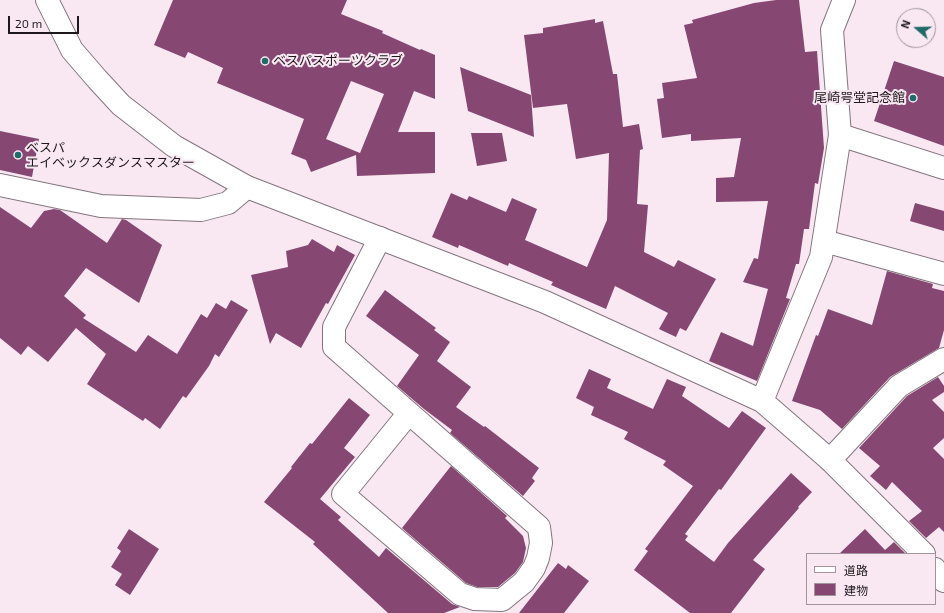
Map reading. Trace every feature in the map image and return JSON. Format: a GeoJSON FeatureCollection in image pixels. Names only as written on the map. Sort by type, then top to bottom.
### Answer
{"type":"FeatureCollection","features":[{"type":"Feature","properties":{"kind":"street"},"geometry":{"type":"LineString","coordinates":[[47,0],[72,50],[121,105],[174,146],[247,187],[545,302],[762,401],[830,460],[923,553]]}},
{"type":"Feature","properties":{"kind":"street"},"geometry":{"type":"LineString","coordinates":[[762,401],[821,257],[840,135],[832,30],[844,0]]}},
{"type":"Feature","properties":{"kind":"street"},"geometry":{"type":"LineString","coordinates":[[840,135],[944,168]]}},
{"type":"Feature","properties":{"kind":"street"},"geometry":{"type":"LineString","coordinates":[[0,185],[101,206],[201,210],[228,203],[247,187]]}},
{"type":"Feature","properties":{"kind":"street"},"geometry":{"type":"LineString","coordinates":[[380,238],[334,327],[334,347],[539,527],[541,543],[534,568],[524,582],[502,600],[475,599],[460,594],[343,494],[409,413]]}},
{"type":"Feature","properties":{"kind":"street"},"geometry":{"type":"LineString","coordinates":[[824,241],[944,274]]}},
{"type":"Feature","properties":{"kind":"street"},"geometry":{"type":"LineString","coordinates":[[830,460],[899,386],[944,359]]}},
{"type":"Feature","properties":{"kind":"street"},"geometry":{"type":"LineString","coordinates":[[936,570],[944,582]]}},
{"type":"Feature","properties":{"kind":"building"},"geometry":{"type":"Polygon","coordinates":[[[173,0],[347,0],[341,14],[383,31],[382,33],[420,50],[421,49],[435,55],[435,99],[414,91],[398,132],[435,132],[435,173],[357,176],[356,155],[311,172],[306,160],[291,154],[304,119],[217,83],[223,68],[188,52],[185,58],[154,45],[173,0]],[[351,81],[326,139],[360,153],[384,94],[351,81]]]}},
{"type":"Feature","properties":{"kind":"building"},"geometry":{"type":"Polygon","coordinates":[[[776,0],[799,0],[805,52],[817,51],[824,148],[818,184],[815,183],[809,229],[804,229],[799,264],[796,264],[786,298],[790,299],[757,381],[709,361],[721,332],[753,346],[768,289],[743,282],[754,258],[758,259],[768,201],[716,202],[716,178],[734,177],[741,138],[691,141],[691,134],[662,138],[657,99],[664,98],[662,83],[697,78],[684,25],[693,23],[692,20],[754,3],[776,0]]]}},
{"type":"Feature","properties":{"kind":"building"},"geometry":{"type":"Polygon","coordinates":[[[595,19],[595,23],[603,21],[613,74],[617,74],[623,127],[639,124],[643,149],[640,150],[637,204],[648,205],[644,252],[674,267],[678,260],[716,279],[686,331],[680,328],[676,337],[659,329],[668,313],[615,286],[606,309],[551,285],[553,282],[509,263],[508,266],[459,245],[458,248],[432,237],[451,193],[467,200],[469,196],[506,212],[512,198],[537,209],[525,240],[587,267],[607,220],[609,153],[576,159],[567,104],[533,108],[524,35],[543,33],[543,28],[595,19]]]}},
{"type":"Feature","properties":{"kind":"building","name":"尾崎咢堂記念館"},"geometry":{"type":"Polygon","coordinates":[[[894,61],[944,77],[944,146],[874,121],[894,61]]]}},
{"type":"Feature","properties":{"kind":"building"},"geometry":{"type":"Polygon","coordinates":[[[460,67],[531,95],[534,137],[468,111],[460,67]]]}},
{"type":"Feature","properties":{"kind":"building","name":"ベスパ エイベックスダンスマスター"},"geometry":{"type":"Polygon","coordinates":[[[0,131],[39,139],[32,177],[0,170],[0,131]]]}},
{"type":"Feature","properties":{"kind":"building"},"geometry":{"type":"Polygon","coordinates":[[[471,133],[502,133],[507,161],[477,166],[471,133]]]}},
{"type":"Feature","properties":{"kind":"building"},"geometry":{"type":"Polygon","coordinates":[[[915,203],[944,211],[944,231],[910,221],[915,203]]]}},
{"type":"Feature","properties":{"kind":"building"},"geometry":{"type":"Polygon","coordinates":[[[0,207],[31,228],[44,211],[54,209],[60,210],[107,243],[122,219],[126,220],[162,245],[139,303],[86,268],[64,296],[86,315],[83,318],[136,352],[148,335],[177,354],[201,314],[207,318],[216,303],[226,309],[231,300],[248,310],[219,357],[215,354],[209,366],[186,398],[183,396],[160,429],[145,418],[143,421],[87,384],[106,354],[76,328],[48,362],[28,346],[21,355],[0,338],[0,207]]]}},
{"type":"Feature","properties":{"kind":"building"},"geometry":{"type":"Polygon","coordinates":[[[312,239],[334,252],[337,245],[355,255],[328,304],[326,303],[301,348],[276,333],[270,344],[251,275],[288,267],[286,251],[308,245],[312,239]]]}},
{"type":"Feature","properties":{"kind":"building"},"geometry":{"type":"Polygon","coordinates":[[[887,271],[933,284],[932,288],[944,291],[944,330],[939,348],[890,377],[842,429],[820,410],[792,401],[816,335],[818,336],[828,309],[872,325],[887,271]]]}},
{"type":"Feature","properties":{"kind":"building"},"geometry":{"type":"Polygon","coordinates":[[[385,290],[436,328],[434,330],[450,342],[437,361],[471,387],[456,407],[484,427],[485,426],[539,468],[532,478],[535,481],[523,496],[450,433],[452,430],[397,386],[419,355],[366,316],[385,290]]]}},
{"type":"Feature","properties":{"kind":"building"},"geometry":{"type":"Polygon","coordinates":[[[589,369],[611,379],[607,388],[653,409],[667,379],[686,387],[682,396],[729,428],[742,411],[766,428],[721,490],[719,489],[685,534],[688,536],[685,540],[714,562],[728,543],[791,473],[812,492],[753,560],[765,569],[731,613],[690,613],[634,570],[648,551],[645,549],[693,486],[663,465],[666,461],[624,439],[628,432],[591,415],[594,407],[576,398],[589,369]]]}},
{"type":"Feature","properties":{"kind":"building"},"geometry":{"type":"Polygon","coordinates":[[[938,377],[944,386],[944,392],[932,400],[944,412],[944,438],[933,448],[944,459],[944,532],[939,527],[926,538],[909,521],[922,511],[892,482],[886,490],[870,476],[880,466],[859,448],[907,396],[938,377]]]}},
{"type":"Feature","properties":{"kind":"building"},"geometry":{"type":"Polygon","coordinates":[[[349,398],[370,415],[344,448],[355,457],[320,499],[341,517],[338,520],[379,557],[386,548],[452,604],[460,607],[444,613],[388,613],[313,544],[315,542],[264,502],[310,443],[312,444],[349,398]]]}},
{"type":"Feature","properties":{"kind":"building"},"geometry":{"type":"Polygon","coordinates":[[[451,466],[507,516],[505,518],[523,536],[526,548],[523,562],[515,573],[498,587],[477,587],[466,583],[402,528],[451,466]]]}},
{"type":"Feature","properties":{"kind":"building"},"geometry":{"type":"Polygon","coordinates":[[[129,529],[159,549],[130,595],[115,585],[122,574],[111,567],[121,551],[117,548],[129,529]]]}},
{"type":"Feature","properties":{"kind":"building"},"geometry":{"type":"Polygon","coordinates":[[[865,529],[885,550],[894,542],[905,553],[840,553],[865,529]]]}},
{"type":"Feature","properties":{"kind":"building"},"geometry":{"type":"Polygon","coordinates":[[[558,563],[566,569],[568,565],[589,581],[564,613],[519,613],[558,563]]]}},
{"type":"Feature","properties":{"kind":"place","name":"ベスパスポーツクラブ"},"geometry":{"type":"Point","coordinates":[265,61]}},
{"type":"Feature","properties":{"kind":"place","name":"尾崎咢堂記念館"},"geometry":{"type":"Point","coordinates":[913,98]}},
{"type":"Feature","properties":{"kind":"place","name":"ベスパ エイベックスダンスマスター"},"geometry":{"type":"Point","coordinates":[18,155]}}]}
